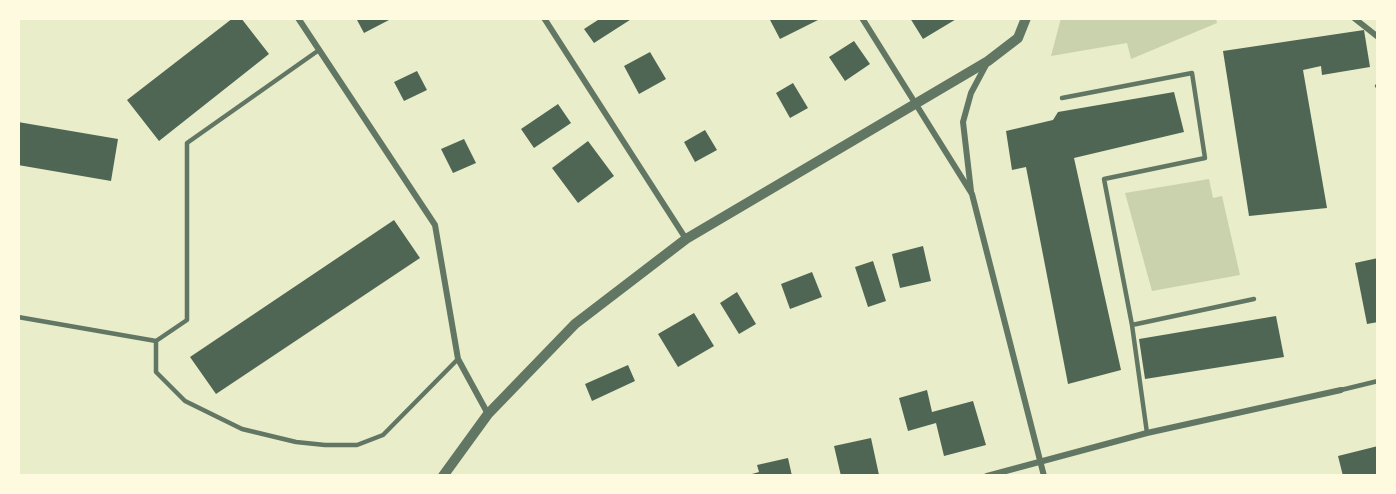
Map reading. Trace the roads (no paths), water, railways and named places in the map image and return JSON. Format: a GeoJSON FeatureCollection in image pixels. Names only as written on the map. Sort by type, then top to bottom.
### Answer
{"type":"FeatureCollection","features":[{"type":"Feature","properties":{"kind":"street"},"geometry":{"type":"LineString","coordinates":[[298,18],[435,225],[458,359],[488,414]]}},
{"type":"Feature","properties":{"kind":"street"},"geometry":{"type":"LineString","coordinates":[[544,18],[686,239]]}},
{"type":"Feature","properties":{"kind":"street"},"geometry":{"type":"LineString","coordinates":[[862,18],[972,194]]}},
{"type":"Feature","properties":{"kind":"street"},"geometry":{"type":"LineString","coordinates":[[443,476],[488,414],[575,324],[686,239],[988,61],[1018,38],[1026,18]]}},
{"type":"Feature","properties":{"kind":"street"},"geometry":{"type":"LineString","coordinates":[[1354,18],[1378,37]]}},
{"type":"Feature","properties":{"kind":"street"},"geometry":{"type":"LineString","coordinates":[[988,61],[971,93],[963,122],[972,194],[1044,476]]}},
{"type":"Feature","properties":{"kind":"street"},"geometry":{"type":"LineString","coordinates":[[987,476],[1147,433],[1341,390]]}},
{"type":"Feature","properties":{"kind":"lane"},"geometry":{"type":"LineString","coordinates":[[18,317],[156,341],[187,320],[187,143],[319,50]]}},
{"type":"Feature","properties":{"kind":"lane"},"geometry":{"type":"LineString","coordinates":[[1062,98],[1192,73],[1205,158],[1104,179],[1132,325],[1147,433]]}},
{"type":"Feature","properties":{"kind":"lane"},"geometry":{"type":"LineString","coordinates":[[1132,325],[1254,299]]}},
{"type":"Feature","properties":{"kind":"lane"},"geometry":{"type":"LineString","coordinates":[[156,341],[156,372],[185,401],[242,429],[296,442],[325,445],[357,445],[383,435],[458,359]]}},
{"type":"Feature","properties":{"kind":"lane"},"geometry":{"type":"LineString","coordinates":[[1341,390],[1378,381]]}}]}
